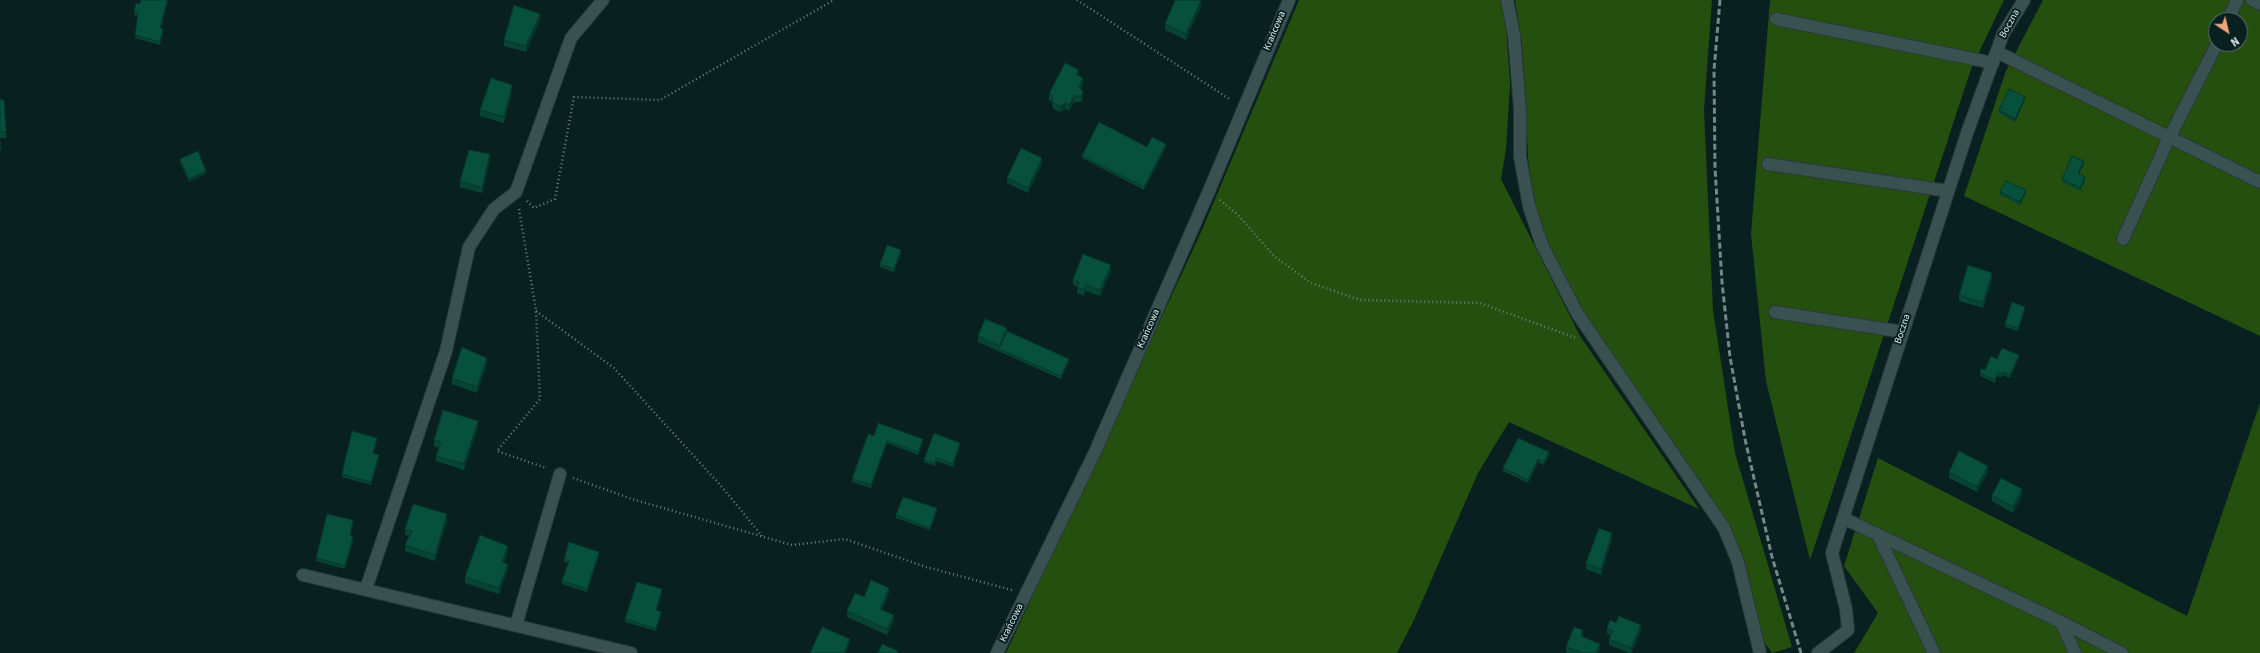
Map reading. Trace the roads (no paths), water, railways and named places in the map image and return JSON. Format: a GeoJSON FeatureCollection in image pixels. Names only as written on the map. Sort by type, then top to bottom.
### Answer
{"type":"FeatureCollection","features":[{"type":"Feature","properties":{"kind":"street"},"geometry":{"type":"LineString","coordinates":[[366,590],[446,351],[469,247],[494,209],[516,192],[571,38],[603,0]]}},
{"type":"Feature","properties":{"kind":"street","name":"Krańcowa"},"geometry":{"type":"LineString","coordinates":[[997,653],[1095,452],[1210,191],[1243,108],[1289,0]]}},
{"type":"Feature","properties":{"kind":"street"},"geometry":{"type":"LineString","coordinates":[[1507,0],[1514,35],[1520,109],[1520,157],[1529,206],[1542,245],[1577,313],[1724,528],[1738,562],[1760,653]]}},
{"type":"Feature","properties":{"kind":"street","name":"Boczna"},"geometry":{"type":"LineString","coordinates":[[1818,653],[1848,630],[1846,609],[1832,553],[1948,190],[2003,34],[2024,0]]}},
{"type":"Feature","properties":{"kind":"street"},"geometry":{"type":"LineString","coordinates":[[2232,12],[2237,0]]}},
{"type":"Feature","properties":{"kind":"street"},"geometry":{"type":"LineString","coordinates":[[2252,0],[2260,4]]}},
{"type":"Feature","properties":{"kind":"street"},"geometry":{"type":"LineString","coordinates":[[1776,19],[1994,58],[2169,138],[2260,182]]}},
{"type":"Feature","properties":{"kind":"street"},"geometry":{"type":"LineString","coordinates":[[2123,239],[2169,138],[2213,52]]}},
{"type":"Feature","properties":{"kind":"street"},"geometry":{"type":"LineString","coordinates":[[1768,164],[1948,190]]}},
{"type":"Feature","properties":{"kind":"street"},"geometry":{"type":"LineString","coordinates":[[1775,312],[1903,332]]}},
{"type":"Feature","properties":{"kind":"street"},"geometry":{"type":"LineString","coordinates":[[516,625],[560,474]]}},
{"type":"Feature","properties":{"kind":"street"},"geometry":{"type":"LineString","coordinates":[[1843,518],[2061,622],[2122,653]]}},
{"type":"Feature","properties":{"kind":"street"},"geometry":{"type":"LineString","coordinates":[[1878,535],[1934,653]]}},
{"type":"Feature","properties":{"kind":"street"},"geometry":{"type":"LineString","coordinates":[[303,575],[631,653]]}},
{"type":"Feature","properties":{"kind":"street"},"geometry":{"type":"LineString","coordinates":[[2061,622],[2075,653]]}},
{"type":"Feature","properties":{"kind":"railway"},"geometry":{"type":"LineString","coordinates":[[1720,0],[1714,70],[1715,168],[1722,282],[1730,357],[1745,439],[1772,557],[1801,653]]}}]}
